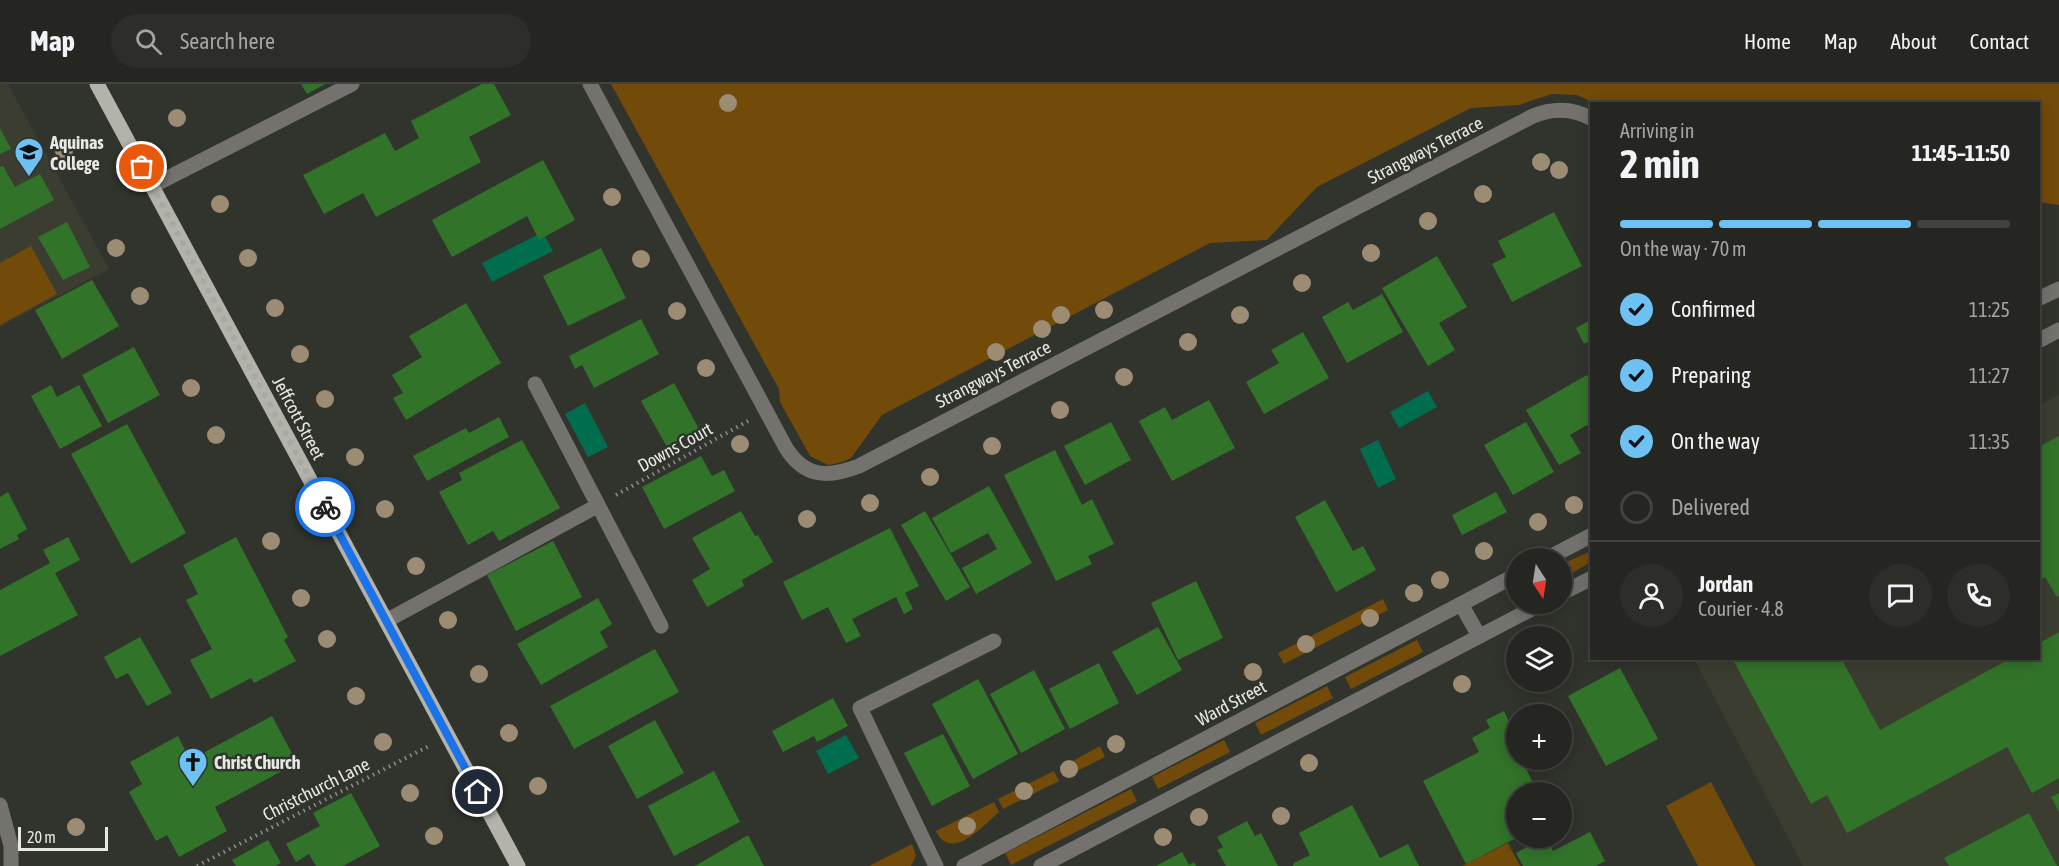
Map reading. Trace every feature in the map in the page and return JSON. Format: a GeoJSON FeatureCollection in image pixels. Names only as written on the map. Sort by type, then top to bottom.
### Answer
{"type":"FeatureCollection","features":[{"type":"Feature","properties":{"kind":"main road","name":"Jeffcott Street"},"geometry":{"type":"LineString","coordinates":[[97,84],[519,866]]}},
{"type":"Feature","properties":{"kind":"street"},"geometry":{"type":"LineString","coordinates":[[152,186],[352,84]]}},
{"type":"Feature","properties":{"kind":"street","name":"Strangways Terrace"},"geometry":{"type":"LineString","coordinates":[[590,84],[794,460],[804,469],[824,473],[844,472],[869,460],[1533,116],[1545,111],[1559,110],[1582,113],[1590,118]]}},
{"type":"Feature","properties":{"kind":"street"},"geometry":{"type":"LineString","coordinates":[[2040,298],[2059,289]]}},
{"type":"Feature","properties":{"kind":"street"},"geometry":{"type":"LineString","coordinates":[[2040,340],[2059,330]]}},
{"type":"Feature","properties":{"kind":"street"},"geometry":{"type":"LineString","coordinates":[[535,384],[661,626]]}},
{"type":"Feature","properties":{"kind":"street"},"geometry":{"type":"LineString","coordinates":[[386,621],[597,506]]}},
{"type":"Feature","properties":{"kind":"street"},"geometry":{"type":"LineString","coordinates":[[1567,548],[1590,536]]}},
{"type":"Feature","properties":{"kind":"street"},"geometry":{"type":"LineString","coordinates":[[1572,588],[1590,579]]}},
{"type":"Feature","properties":{"kind":"street","name":"Ward Street"},"geometry":{"type":"LineString","coordinates":[[964,866],[1506,580]]}},
{"type":"Feature","properties":{"kind":"street"},"geometry":{"type":"LineString","coordinates":[[1461,604],[1479,636]]}},
{"type":"Feature","properties":{"kind":"street"},"geometry":{"type":"LineString","coordinates":[[1041,866],[1522,614]]}},
{"type":"Feature","properties":{"kind":"street"},"geometry":{"type":"LineString","coordinates":[[936,866],[860,708],[994,641]]}},
{"type":"Feature","properties":{"kind":"street"},"geometry":{"type":"LineString","coordinates":[[0,805],[11,846],[11,866]]}},
{"type":"Feature","properties":{"kind":"path","name":"Downs Court"},"geometry":{"type":"LineString","coordinates":[[597,506],[766,411]]}},
{"type":"Feature","properties":{"kind":"path","name":"Christchurch Lane"},"geometry":{"type":"LineString","coordinates":[[197,866],[448,736]]}},
{"type":"Feature","properties":{"kind":"shaded area","name":"Aquinas College"},"geometry":{"type":"Polygon","coordinates":[[[0,84],[8,84],[109,269],[0,327],[0,84]]]}},
{"type":"Feature","properties":{"kind":"shaded area"},"geometry":{"type":"Polygon","coordinates":[[[611,84],[2059,84],[2059,205],[2040,202],[2040,102],[1593,102],[1577,95],[1552,94],[1519,105],[1471,108],[1317,187],[1267,240],[1210,243],[882,415],[851,458],[839,463],[828,465],[810,456],[780,402],[779,389],[611,84]]]}},
{"type":"Feature","properties":{"kind":"shaded area"},"geometry":{"type":"Polygon","coordinates":[[[543,232],[553,251],[492,282],[482,263],[543,232]]]}},
{"type":"Feature","properties":{"kind":"shaded area"},"geometry":{"type":"Polygon","coordinates":[[[31,246],[57,294],[0,325],[0,263],[31,246]]]}},
{"type":"Feature","properties":{"kind":"shaded area"},"geometry":{"type":"Polygon","coordinates":[[[1428,391],[1437,407],[1399,428],[1390,412],[1428,391]]]}},
{"type":"Feature","properties":{"kind":"shaded area"},"geometry":{"type":"Polygon","coordinates":[[[2059,395],[2059,866],[1803,866],[1695,660],[2040,660],[2040,404],[2059,395]]]}},
{"type":"Feature","properties":{"kind":"shaded area"},"geometry":{"type":"Polygon","coordinates":[[[585,403],[608,447],[588,457],[565,414],[585,403]]]}},
{"type":"Feature","properties":{"kind":"shaded area"},"geometry":{"type":"Polygon","coordinates":[[[1378,440],[1396,479],[1378,488],[1360,449],[1378,440]]]}},
{"type":"Feature","properties":{"kind":"shaded area"},"geometry":{"type":"Polygon","coordinates":[[[1589,552],[1590,563],[1572,573],[1572,560],[1589,552]]]}},
{"type":"Feature","properties":{"kind":"shaded area"},"geometry":{"type":"Polygon","coordinates":[[[1383,599],[1388,610],[1284,664],[1278,653],[1383,599]]]}},
{"type":"Feature","properties":{"kind":"shaded area"},"geometry":{"type":"Polygon","coordinates":[[[1417,640],[1423,652],[1351,689],[1345,677],[1417,640]]]}},
{"type":"Feature","properties":{"kind":"shaded area"},"geometry":{"type":"Polygon","coordinates":[[[1327,686],[1333,698],[1261,735],[1255,723],[1327,686]]]}},
{"type":"Feature","properties":{"kind":"shaded area"},"geometry":{"type":"Polygon","coordinates":[[[846,735],[859,758],[828,774],[816,751],[846,735]]]}},
{"type":"Feature","properties":{"kind":"shaded area"},"geometry":{"type":"Polygon","coordinates":[[[1224,740],[1230,752],[1158,789],[1152,777],[1224,740]]]}},
{"type":"Feature","properties":{"kind":"shaded area"},"geometry":{"type":"Polygon","coordinates":[[[1100,746],[1105,757],[1065,777],[1060,768],[1100,746]]]}},
{"type":"Feature","properties":{"kind":"shaded area"},"geometry":{"type":"Polygon","coordinates":[[[1054,771],[1059,781],[1003,809],[998,799],[1054,771]]]}},
{"type":"Feature","properties":{"kind":"shaded area"},"geometry":{"type":"Polygon","coordinates":[[[1711,782],[1755,866],[1698,866],[1666,806],[1711,782]]]}},
{"type":"Feature","properties":{"kind":"shaded area"},"geometry":{"type":"Polygon","coordinates":[[[1131,789],[1137,801],[1011,865],[1005,853],[1131,789]]]}},
{"type":"Feature","properties":{"kind":"shaded area"},"geometry":{"type":"Polygon","coordinates":[[[994,802],[999,812],[968,838],[950,843],[942,840],[936,831],[994,802]]]}},
{"type":"Feature","properties":{"kind":"shaded area"},"geometry":{"type":"Polygon","coordinates":[[[912,844],[916,856],[911,866],[869,866],[912,844]]]}},
{"type":"Feature","properties":{"kind":"shaded area"},"geometry":{"type":"Polygon","coordinates":[[[1506,844],[1506,848],[1511,848],[1520,866],[1463,866],[1506,844]]]}},
{"type":"Feature","properties":{"kind":"building"},"geometry":{"type":"Polygon","coordinates":[[[301,84],[325,84],[307,94],[301,84]]]}},
{"type":"Feature","properties":{"kind":"building"},"geometry":{"type":"Polygon","coordinates":[[[482,84],[494,84],[511,115],[469,137],[481,162],[376,217],[363,193],[324,214],[303,175],[385,133],[395,151],[419,138],[411,121],[482,84]]]}},
{"type":"Feature","properties":{"kind":"building"},"geometry":{"type":"Polygon","coordinates":[[[0,128],[11,149],[0,154],[0,128]]]}},
{"type":"Feature","properties":{"kind":"building"},"geometry":{"type":"Polygon","coordinates":[[[543,160],[575,220],[539,240],[527,216],[452,257],[432,220],[543,160]]]}},
{"type":"Feature","properties":{"kind":"building"},"geometry":{"type":"Polygon","coordinates":[[[3,166],[15,187],[40,174],[54,200],[0,229],[0,167],[3,166]]]}},
{"type":"Feature","properties":{"kind":"building"},"geometry":{"type":"Polygon","coordinates":[[[1554,212],[1582,266],[1512,302],[1492,264],[1506,257],[1498,241],[1554,212]]]}},
{"type":"Feature","properties":{"kind":"building"},"geometry":{"type":"Polygon","coordinates":[[[67,222],[90,267],[63,280],[38,237],[67,222]]]}},
{"type":"Feature","properties":{"kind":"building"},"geometry":{"type":"Polygon","coordinates":[[[601,248],[626,298],[568,326],[543,276],[601,248]]]}},
{"type":"Feature","properties":{"kind":"building"},"geometry":{"type":"Polygon","coordinates":[[[1437,256],[1467,307],[1439,323],[1455,350],[1428,366],[1382,288],[1437,256]]]}},
{"type":"Feature","properties":{"kind":"building"},"geometry":{"type":"Polygon","coordinates":[[[92,280],[119,326],[62,359],[35,310],[92,280]]]}},
{"type":"Feature","properties":{"kind":"building"},"geometry":{"type":"Polygon","coordinates":[[[1382,294],[1403,332],[1347,363],[1322,317],[1348,302],[1353,310],[1382,294]]]}},
{"type":"Feature","properties":{"kind":"building"},"geometry":{"type":"Polygon","coordinates":[[[466,303],[501,363],[406,420],[393,398],[403,393],[392,375],[422,357],[409,336],[466,303]]]}},
{"type":"Feature","properties":{"kind":"building"},"geometry":{"type":"Polygon","coordinates":[[[641,319],[659,354],[594,388],[582,365],[575,369],[569,356],[641,319]]]}},
{"type":"Feature","properties":{"kind":"building"},"geometry":{"type":"Polygon","coordinates":[[[1590,320],[1590,341],[1584,344],[1576,328],[1590,320]]]}},
{"type":"Feature","properties":{"kind":"building"},"geometry":{"type":"Polygon","coordinates":[[[1303,332],[1329,378],[1264,414],[1246,382],[1279,363],[1271,350],[1303,332]]]}},
{"type":"Feature","properties":{"kind":"building"},"geometry":{"type":"Polygon","coordinates":[[[134,347],[160,395],[108,423],[82,375],[134,347]]]}},
{"type":"Feature","properties":{"kind":"building"},"geometry":{"type":"Polygon","coordinates":[[[1587,375],[1590,379],[1590,430],[1587,425],[1570,435],[1581,453],[1559,465],[1526,410],[1587,375]]]}},
{"type":"Feature","properties":{"kind":"building"},"geometry":{"type":"Polygon","coordinates":[[[674,383],[699,429],[667,447],[641,401],[674,383]]]}},
{"type":"Feature","properties":{"kind":"building"},"geometry":{"type":"Polygon","coordinates":[[[51,385],[57,397],[79,385],[102,426],[60,449],[31,396],[51,385]]]}},
{"type":"Feature","properties":{"kind":"building"},"geometry":{"type":"Polygon","coordinates":[[[1209,400],[1235,448],[1172,481],[1139,421],[1165,407],[1172,420],[1209,400]]]}},
{"type":"Feature","properties":{"kind":"building"},"geometry":{"type":"Polygon","coordinates":[[[499,417],[509,437],[427,481],[413,456],[466,428],[469,433],[499,417]]]}},
{"type":"Feature","properties":{"kind":"building"},"geometry":{"type":"Polygon","coordinates":[[[1111,422],[1131,460],[1085,485],[1064,446],[1111,422]]]}},
{"type":"Feature","properties":{"kind":"building"},"geometry":{"type":"Polygon","coordinates":[[[1526,422],[1554,472],[1513,495],[1484,445],[1526,422]]]}},
{"type":"Feature","properties":{"kind":"building"},"geometry":{"type":"Polygon","coordinates":[[[127,424],[186,533],[131,564],[71,454],[127,424]]]}},
{"type":"Feature","properties":{"kind":"building"},"geometry":{"type":"Polygon","coordinates":[[[2059,436],[2059,596],[2057,597],[2045,577],[2040,580],[2040,446],[2059,436]]]}},
{"type":"Feature","properties":{"kind":"building"},"geometry":{"type":"Polygon","coordinates":[[[522,440],[560,508],[499,541],[493,531],[468,545],[439,492],[462,480],[459,473],[522,440]]]}},
{"type":"Feature","properties":{"kind":"building"},"geometry":{"type":"Polygon","coordinates":[[[1055,450],[1082,505],[1092,499],[1114,544],[1088,556],[1092,564],[1056,581],[1004,475],[1055,450]]]}},
{"type":"Feature","properties":{"kind":"building"},"geometry":{"type":"Polygon","coordinates":[[[701,456],[712,476],[724,470],[735,491],[664,529],[642,487],[701,456]]]}},
{"type":"Feature","properties":{"kind":"building"},"geometry":{"type":"Polygon","coordinates":[[[989,486],[1032,563],[976,594],[962,568],[997,549],[988,533],[951,553],[932,518],[989,486]]]}},
{"type":"Feature","properties":{"kind":"building"},"geometry":{"type":"Polygon","coordinates":[[[8,492],[27,529],[17,535],[19,539],[0,549],[0,497],[8,492]]]}},
{"type":"Feature","properties":{"kind":"building"},"geometry":{"type":"Polygon","coordinates":[[[1496,492],[1507,512],[1462,535],[1452,515],[1496,492]]]}},
{"type":"Feature","properties":{"kind":"building"},"geometry":{"type":"Polygon","coordinates":[[[1325,500],[1353,551],[1363,546],[1376,570],[1336,592],[1295,517],[1325,500]]]}},
{"type":"Feature","properties":{"kind":"building"},"geometry":{"type":"Polygon","coordinates":[[[741,511],[773,562],[742,580],[744,586],[707,607],[692,580],[710,569],[692,538],[741,511]]]}},
{"type":"Feature","properties":{"kind":"building"},"geometry":{"type":"Polygon","coordinates":[[[925,511],[970,587],[946,601],[901,525],[925,511]]]}},
{"type":"Feature","properties":{"kind":"building"},"geometry":{"type":"Polygon","coordinates":[[[890,528],[919,586],[905,593],[913,609],[904,614],[896,597],[852,619],[861,636],[846,643],[828,607],[802,620],[783,582],[890,528]]]}},
{"type":"Feature","properties":{"kind":"building"},"geometry":{"type":"Polygon","coordinates":[[[68,537],[80,560],[55,573],[78,615],[0,656],[0,590],[50,563],[43,550],[68,537]]]}},
{"type":"Feature","properties":{"kind":"building"},"geometry":{"type":"Polygon","coordinates":[[[236,537],[288,637],[284,640],[296,661],[254,683],[251,678],[211,699],[190,660],[212,649],[186,600],[198,594],[183,565],[236,537]]]}},
{"type":"Feature","properties":{"kind":"building"},"geometry":{"type":"Polygon","coordinates":[[[553,541],[582,597],[516,631],[487,575],[553,541]]]}},
{"type":"Feature","properties":{"kind":"building"},"geometry":{"type":"Polygon","coordinates":[[[1196,581],[1223,638],[1178,660],[1151,603],[1196,581]]]}},
{"type":"Feature","properties":{"kind":"building"},"geometry":{"type":"Polygon","coordinates":[[[598,598],[612,624],[600,632],[608,647],[541,685],[517,644],[598,598]]]}},
{"type":"Feature","properties":{"kind":"building"},"geometry":{"type":"Polygon","coordinates":[[[1158,627],[1182,670],[1137,695],[1112,652],[1158,627]]]}},
{"type":"Feature","properties":{"kind":"building"},"geometry":{"type":"Polygon","coordinates":[[[2059,632],[2059,778],[2032,793],[2007,747],[1847,833],[1827,795],[1811,804],[1733,660],[1842,660],[1880,730],[2007,660],[2040,660],[2040,643],[2059,632]]]}},
{"type":"Feature","properties":{"kind":"building"},"geometry":{"type":"Polygon","coordinates":[[[140,637],[172,693],[147,706],[128,673],[116,679],[104,657],[140,637]]]}},
{"type":"Feature","properties":{"kind":"building"},"geometry":{"type":"Polygon","coordinates":[[[655,649],[679,692],[574,749],[550,706],[655,649]]]}},
{"type":"Feature","properties":{"kind":"building"},"geometry":{"type":"Polygon","coordinates":[[[1099,663],[1119,703],[1070,729],[1049,689],[1099,663]]]}},
{"type":"Feature","properties":{"kind":"building"},"geometry":{"type":"Polygon","coordinates":[[[1620,668],[1658,739],[1606,766],[1568,696],[1620,668]]]}},
{"type":"Feature","properties":{"kind":"building"},"geometry":{"type":"Polygon","coordinates":[[[1034,670],[1065,729],[1021,753],[990,694],[1034,670]]]}},
{"type":"Feature","properties":{"kind":"building"},"geometry":{"type":"Polygon","coordinates":[[[978,679],[1018,754],[973,779],[932,704],[978,679]]]}},
{"type":"Feature","properties":{"kind":"building"},"geometry":{"type":"Polygon","coordinates":[[[833,698],[848,726],[817,742],[814,736],[783,752],[772,731],[833,698]]]}},
{"type":"Feature","properties":{"kind":"building"},"geometry":{"type":"Polygon","coordinates":[[[1504,711],[1506,715],[1506,770],[1527,770],[1533,782],[1506,782],[1506,843],[1466,864],[1423,781],[1479,752],[1472,738],[1490,728],[1486,720],[1504,711]]]}},
{"type":"Feature","properties":{"kind":"building","name":"Christ Church"},"geometry":{"type":"Polygon","coordinates":[[[272,716],[297,763],[215,807],[227,831],[179,857],[167,835],[156,841],[129,792],[142,784],[130,762],[178,736],[190,760],[272,716]]]}},
{"type":"Feature","properties":{"kind":"building"},"geometry":{"type":"Polygon","coordinates":[[[655,720],[684,773],[637,799],[608,746],[655,720]]]}},
{"type":"Feature","properties":{"kind":"building"},"geometry":{"type":"Polygon","coordinates":[[[943,734],[970,786],[932,806],[904,753],[943,734]]]}},
{"type":"Feature","properties":{"kind":"building"},"geometry":{"type":"Polygon","coordinates":[[[714,771],[740,822],[674,856],[648,806],[714,771]]]}},
{"type":"Feature","properties":{"kind":"building"},"geometry":{"type":"Polygon","coordinates":[[[351,793],[380,846],[343,866],[316,866],[309,854],[296,862],[286,844],[320,826],[313,813],[351,793]]]}},
{"type":"Feature","properties":{"kind":"building"},"geometry":{"type":"Polygon","coordinates":[[[2059,793],[2059,812],[2051,797],[2059,793]]]}},
{"type":"Feature","properties":{"kind":"building"},"geometry":{"type":"Polygon","coordinates":[[[1352,805],[1380,858],[1408,844],[1419,866],[1293,866],[1294,863],[1310,855],[1299,833],[1352,805]]]}},
{"type":"Feature","properties":{"kind":"building"},"geometry":{"type":"Polygon","coordinates":[[[2029,813],[2057,866],[1949,866],[1944,858],[2029,813]]]}},
{"type":"Feature","properties":{"kind":"building"},"geometry":{"type":"Polygon","coordinates":[[[1247,821],[1255,836],[1261,833],[1278,866],[1226,866],[1217,850],[1223,847],[1217,837],[1247,821]]]}},
{"type":"Feature","properties":{"kind":"building"},"geometry":{"type":"Polygon","coordinates":[[[1590,832],[1605,861],[1596,866],[1523,866],[1516,853],[1525,848],[1552,848],[1553,851],[1559,848],[1572,848],[1572,841],[1590,832]]]}},
{"type":"Feature","properties":{"kind":"building"},"geometry":{"type":"Polygon","coordinates":[[[748,835],[764,866],[695,866],[748,835]]]}},
{"type":"Feature","properties":{"kind":"building"},"geometry":{"type":"Polygon","coordinates":[[[268,840],[281,863],[275,866],[236,866],[232,860],[268,840]]]}},
{"type":"Feature","properties":{"kind":"building"},"geometry":{"type":"Polygon","coordinates":[[[1182,852],[1189,865],[1194,862],[1196,866],[1156,866],[1182,852]]]}},
{"type":"Feature","properties":{"kind":"way so far"},"geometry":{"type":"LineString","coordinates":[[142,167],[325,507]]}},
{"type":"Feature","properties":{"kind":"place","name":"Aquinas College"},"geometry":{"type":"Point","coordinates":[29,178]}},
{"type":"Feature","properties":{"kind":"place","name":"Christ Church"},"geometry":{"type":"Point","coordinates":[193,788]}},
{"type":"Feature","properties":{"kind":"route"},"geometry":{"type":"LineString","coordinates":[[325,507],[478,792]]}}]}
